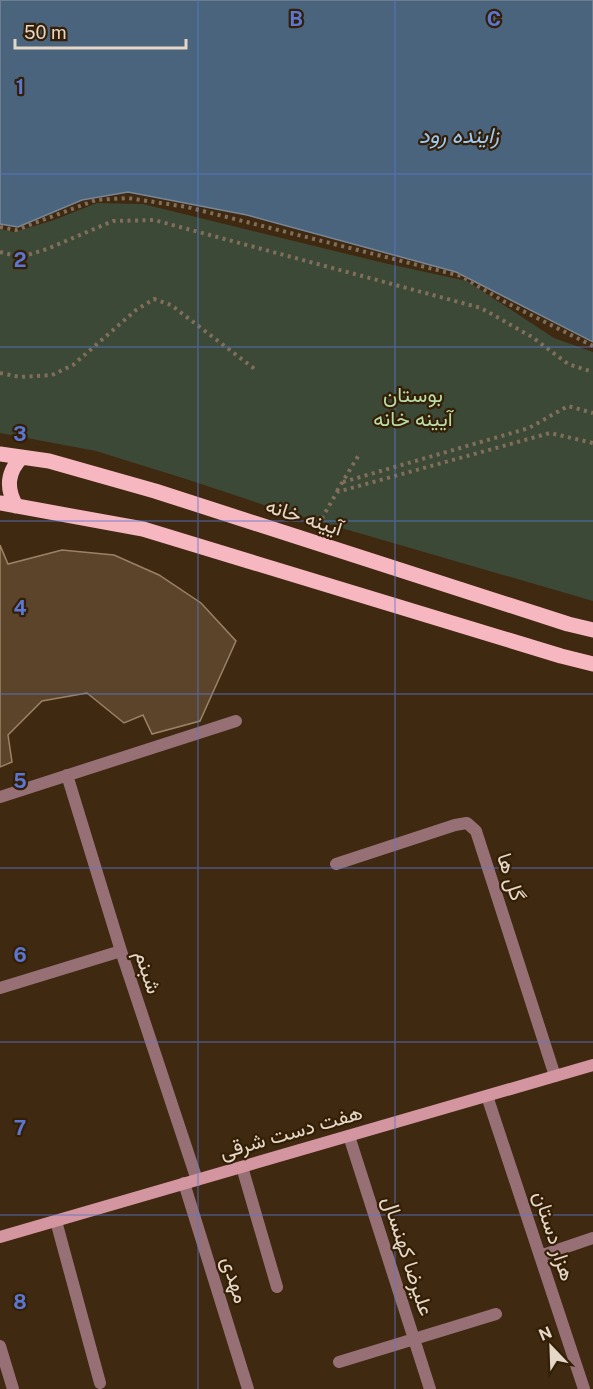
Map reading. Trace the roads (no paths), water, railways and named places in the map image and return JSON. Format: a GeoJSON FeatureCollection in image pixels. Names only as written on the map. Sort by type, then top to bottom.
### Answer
{"type":"FeatureCollection","features":[{"type":"Feature","properties":{"kind":"main road","name":"آیینه خانه"},"geometry":{"type":"LineString","coordinates":[[0,454],[49,461],[155,491],[568,624],[593,630]]}},
{"type":"Feature","properties":{"kind":"main road"},"geometry":{"type":"LineString","coordinates":[[16,506],[9,490],[9,480],[15,464],[22,457]]}},
{"type":"Feature","properties":{"kind":"main road"},"geometry":{"type":"LineString","coordinates":[[0,503],[143,529],[593,664]]}},
{"type":"Feature","properties":{"kind":"street"},"geometry":{"type":"LineString","coordinates":[[0,797],[236,722]]}},
{"type":"Feature","properties":{"kind":"street","name":"شبنم"},"geometry":{"type":"LineString","coordinates":[[67,776],[190,1182]]}},
{"type":"Feature","properties":{"kind":"street","name":"گل ها"},"geometry":{"type":"LineString","coordinates":[[336,864],[455,825],[467,823],[476,831],[555,1076]]}},
{"type":"Feature","properties":{"kind":"street"},"geometry":{"type":"LineString","coordinates":[[0,988],[121,951]]}},
{"type":"Feature","properties":{"kind":"street","name":"هفت دست شرقی"},"geometry":{"type":"LineString","coordinates":[[0,1237],[593,1065]]}},
{"type":"Feature","properties":{"kind":"street","name":"هزار دستان"},"geometry":{"type":"LineString","coordinates":[[487,1096],[584,1389]]}},
{"type":"Feature","properties":{"kind":"street","name":"علیرضا کهنسال"},"geometry":{"type":"LineString","coordinates":[[349,1136],[430,1389]]}},
{"type":"Feature","properties":{"kind":"street"},"geometry":{"type":"LineString","coordinates":[[242,1167],[277,1287]]}},
{"type":"Feature","properties":{"kind":"street","name":"مهدی"},"geometry":{"type":"LineString","coordinates":[[190,1182],[248,1389]]}},
{"type":"Feature","properties":{"kind":"street"},"geometry":{"type":"LineString","coordinates":[[56,1221],[100,1383]]}},
{"type":"Feature","properties":{"kind":"street"},"geometry":{"type":"LineString","coordinates":[[540,1256],[593,1238]]}},
{"type":"Feature","properties":{"kind":"street"},"geometry":{"type":"LineString","coordinates":[[339,1362],[496,1314]]}},
{"type":"Feature","properties":{"kind":"street"},"geometry":{"type":"LineString","coordinates":[[0,1346],[13,1389]]}},
{"type":"Feature","properties":{"kind":"water","name":"زاینده رود"},"geometry":{"type":"Polygon","coordinates":[[[0,0],[593,0],[593,342],[456,272],[247,215],[128,192],[82,200],[18,227],[0,224],[0,0]]]}},
{"type":"Feature","properties":{"kind":"park label","name":"بوستان آیینه خانه"},"geometry":{"type":"Point","coordinates":[413,407]}}]}
